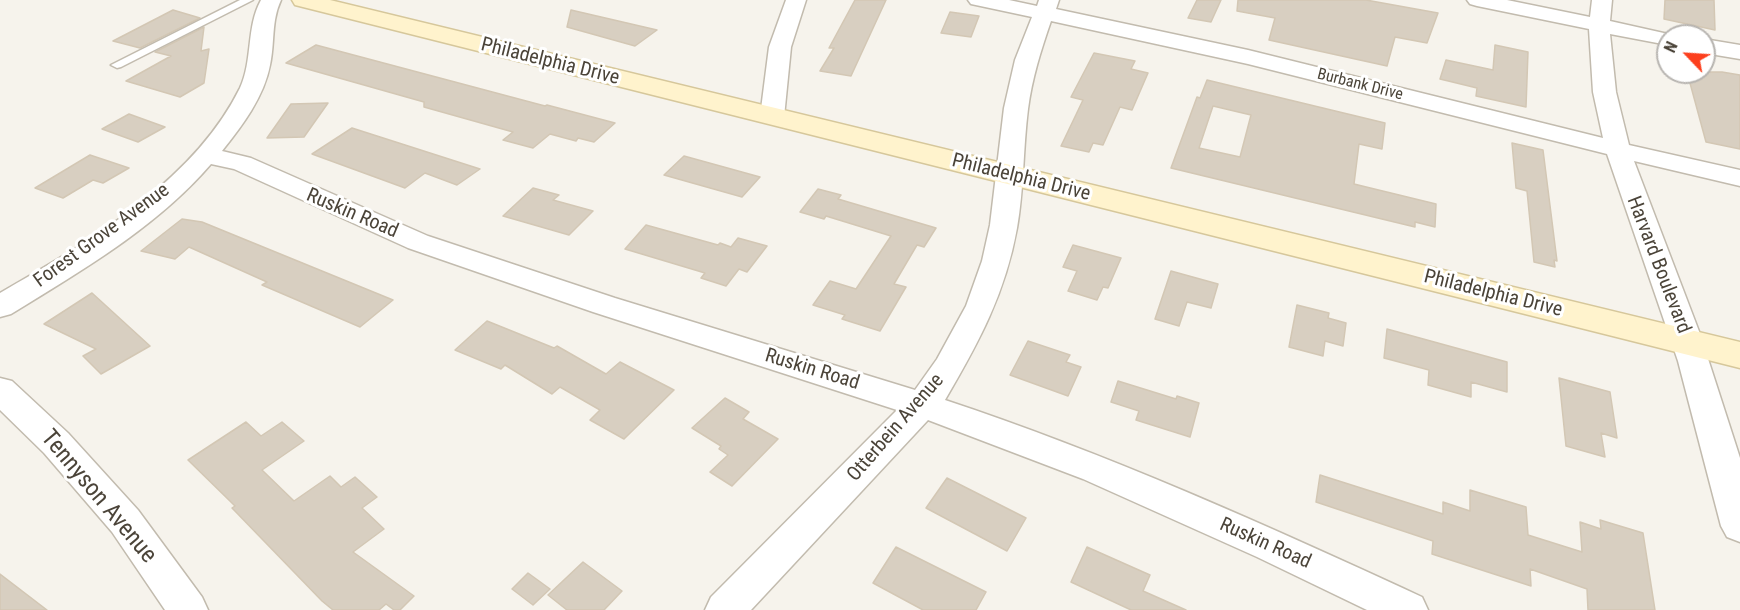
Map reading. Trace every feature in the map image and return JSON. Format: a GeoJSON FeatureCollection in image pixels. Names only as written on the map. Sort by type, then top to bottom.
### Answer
{"type":"FeatureCollection","features":[{"type":"Feature","properties":{"kind":"main road","name":"Philadelphia Drive"},"geometry":{"type":"LineString","coordinates":[[303,0],[1740,354]]}},
{"type":"Feature","properties":{"kind":"street","name":"Forest Grove Avenue"},"geometry":{"type":"LineString","coordinates":[[0,307],[124,226],[164,194],[206,155],[237,113],[254,80],[261,56],[263,26],[271,0]]}},
{"type":"Feature","properties":{"kind":"street"},"geometry":{"type":"LineString","coordinates":[[772,117],[780,47],[796,0]]}},
{"type":"Feature","properties":{"kind":"street","name":"Burbank Drive"},"geometry":{"type":"LineString","coordinates":[[978,0],[1047,6],[1617,150],[1740,178]]}},
{"type":"Feature","properties":{"kind":"street"},"geometry":{"type":"LineString","coordinates":[[1478,0],[1601,13],[1656,34]]}},
{"type":"Feature","properties":{"kind":"street","name":"Otterbein Avenue"},"geometry":{"type":"LineString","coordinates":[[725,610],[921,405],[948,367],[981,306],[996,261],[1004,225],[1016,108],[1026,60],[1047,6]]}},
{"type":"Feature","properties":{"kind":"street","name":"Harvard Boulevard"},"geometry":{"type":"LineString","coordinates":[[1601,13],[1603,87],[1617,150],[1630,192],[1687,341],[1712,417],[1740,526]]}},
{"type":"Feature","properties":{"kind":"street"},"geometry":{"type":"LineString","coordinates":[[1716,48],[1740,52]]}},
{"type":"Feature","properties":{"kind":"street","name":"Ruskin Road"},"geometry":{"type":"LineString","coordinates":[[206,155],[242,163],[418,242],[604,305],[978,424],[1095,469],[1270,544],[1408,610]]}},
{"type":"Feature","properties":{"kind":"street","name":"Tennyson Avenue"},"geometry":{"type":"LineString","coordinates":[[0,390],[56,443],[125,521],[188,610]]}},
{"type":"Feature","properties":{"kind":"lane"},"geometry":{"type":"LineString","coordinates":[[117,65],[248,0]]}},
{"type":"Feature","properties":{"kind":"building"},"geometry":{"type":"Polygon","coordinates":[[[855,0],[886,0],[851,76],[820,71],[834,48],[829,48],[855,0]]]}},
{"type":"Feature","properties":{"kind":"building"},"geometry":{"type":"Polygon","coordinates":[[[1197,0],[1221,0],[1211,22],[1188,18],[1197,0]]]}},
{"type":"Feature","properties":{"kind":"building"},"geometry":{"type":"Polygon","coordinates":[[[1238,0],[1366,0],[1438,13],[1427,43],[1395,37],[1387,66],[1269,40],[1275,18],[1237,11],[1238,0]]]}},
{"type":"Feature","properties":{"kind":"building"},"geometry":{"type":"Polygon","coordinates":[[[1665,0],[1714,0],[1715,24],[1687,24],[1664,19],[1665,0]]]}},
{"type":"Feature","properties":{"kind":"building"},"geometry":{"type":"Polygon","coordinates":[[[173,10],[200,18],[140,48],[113,41],[173,10]]]}},
{"type":"Feature","properties":{"kind":"building"},"geometry":{"type":"Polygon","coordinates":[[[571,10],[657,30],[635,46],[567,27],[571,10]]]}},
{"type":"Feature","properties":{"kind":"building"},"geometry":{"type":"Polygon","coordinates":[[[950,12],[979,16],[971,37],[941,33],[950,12]]]}},
{"type":"Feature","properties":{"kind":"building"},"geometry":{"type":"Polygon","coordinates":[[[204,27],[201,51],[209,49],[204,83],[180,97],[126,81],[171,56],[155,52],[204,27]]]}},
{"type":"Feature","properties":{"kind":"building"},"geometry":{"type":"Polygon","coordinates":[[[316,45],[615,123],[594,142],[578,138],[576,141],[550,134],[533,148],[503,140],[513,132],[424,107],[424,102],[286,63],[316,45]]]}},
{"type":"Feature","properties":{"kind":"building"},"geometry":{"type":"Polygon","coordinates":[[[1495,45],[1528,52],[1526,107],[1476,96],[1477,88],[1440,79],[1446,60],[1493,70],[1495,45]]]}},
{"type":"Feature","properties":{"kind":"building"},"geometry":{"type":"Polygon","coordinates":[[[1094,53],[1135,61],[1131,69],[1148,73],[1132,110],[1120,107],[1103,145],[1093,143],[1089,152],[1061,146],[1083,100],[1071,97],[1094,53]]]}},
{"type":"Feature","properties":{"kind":"building"},"geometry":{"type":"Polygon","coordinates":[[[1716,72],[1740,75],[1740,149],[1706,142],[1690,84],[1716,84],[1716,72]]]}},
{"type":"Feature","properties":{"kind":"building"},"geometry":{"type":"Polygon","coordinates":[[[1207,80],[1385,123],[1382,149],[1359,144],[1354,184],[1436,204],[1435,227],[1415,222],[1415,227],[1171,168],[1197,97],[1200,98],[1207,80]],[[1213,106],[1199,148],[1240,157],[1251,115],[1213,106]]]}},
{"type":"Feature","properties":{"kind":"building"},"geometry":{"type":"Polygon","coordinates":[[[328,103],[304,137],[267,138],[291,104],[328,103]]]}},
{"type":"Feature","properties":{"kind":"building"},"geometry":{"type":"Polygon","coordinates":[[[129,114],[165,127],[138,142],[102,129],[129,114]]]}},
{"type":"Feature","properties":{"kind":"building"},"geometry":{"type":"Polygon","coordinates":[[[352,128],[480,169],[457,185],[425,173],[405,188],[312,154],[352,128]]]}},
{"type":"Feature","properties":{"kind":"building"},"geometry":{"type":"Polygon","coordinates":[[[1512,143],[1543,150],[1557,261],[1554,260],[1555,267],[1534,262],[1527,191],[1516,188],[1512,143]]]}},
{"type":"Feature","properties":{"kind":"building"},"geometry":{"type":"Polygon","coordinates":[[[90,155],[129,168],[103,183],[93,180],[63,198],[35,188],[90,155]]]}},
{"type":"Feature","properties":{"kind":"building"},"geometry":{"type":"Polygon","coordinates":[[[684,156],[760,177],[742,197],[664,175],[684,156]]]}},
{"type":"Feature","properties":{"kind":"building"},"geometry":{"type":"Polygon","coordinates":[[[533,188],[559,195],[553,200],[593,211],[569,235],[503,216],[533,188]]]}},
{"type":"Feature","properties":{"kind":"building"},"geometry":{"type":"Polygon","coordinates":[[[818,189],[841,195],[838,199],[936,228],[924,247],[917,245],[894,284],[906,287],[880,331],[842,319],[845,315],[813,305],[830,281],[856,289],[891,236],[826,216],[824,219],[800,212],[818,189]]]}},
{"type":"Feature","properties":{"kind":"building"},"geometry":{"type":"Polygon","coordinates":[[[182,219],[202,222],[393,300],[360,327],[262,285],[267,282],[189,247],[175,259],[141,251],[182,219]]]}},
{"type":"Feature","properties":{"kind":"building"},"geometry":{"type":"Polygon","coordinates":[[[646,225],[718,245],[720,243],[731,247],[738,238],[767,246],[747,272],[739,269],[726,286],[701,278],[705,273],[625,249],[646,225]]]}},
{"type":"Feature","properties":{"kind":"building"},"geometry":{"type":"Polygon","coordinates":[[[1073,245],[1121,258],[1108,288],[1103,287],[1097,300],[1068,291],[1077,271],[1063,267],[1073,245]]]}},
{"type":"Feature","properties":{"kind":"building"},"geometry":{"type":"Polygon","coordinates":[[[1171,271],[1218,284],[1211,308],[1187,302],[1179,326],[1155,319],[1171,271]]]}},
{"type":"Feature","properties":{"kind":"building"},"geometry":{"type":"Polygon","coordinates":[[[92,293],[150,346],[101,374],[83,356],[96,349],[44,324],[92,293]]]}},
{"type":"Feature","properties":{"kind":"building"},"geometry":{"type":"Polygon","coordinates":[[[1297,305],[1329,313],[1328,318],[1346,323],[1343,346],[1325,341],[1323,356],[1289,347],[1297,305]]]}},
{"type":"Feature","properties":{"kind":"building"},"geometry":{"type":"Polygon","coordinates":[[[487,321],[554,348],[557,346],[606,374],[620,362],[674,390],[624,439],[590,420],[600,410],[560,387],[552,394],[505,365],[501,369],[455,350],[487,321]]]}},
{"type":"Feature","properties":{"kind":"building"},"geometry":{"type":"Polygon","coordinates":[[[1387,329],[1507,362],[1507,392],[1471,382],[1471,397],[1428,385],[1429,370],[1384,358],[1387,329]]]}},
{"type":"Feature","properties":{"kind":"building"},"geometry":{"type":"Polygon","coordinates":[[[1028,341],[1070,355],[1066,362],[1081,367],[1068,396],[1010,375],[1028,341]]]}},
{"type":"Feature","properties":{"kind":"building"},"geometry":{"type":"Polygon","coordinates":[[[1559,378],[1610,392],[1617,438],[1601,433],[1605,457],[1566,446],[1559,378]]]}},
{"type":"Feature","properties":{"kind":"building"},"geometry":{"type":"Polygon","coordinates":[[[1118,381],[1176,399],[1177,396],[1199,403],[1190,437],[1136,420],[1139,411],[1111,402],[1118,381]]]}},
{"type":"Feature","properties":{"kind":"building"},"geometry":{"type":"Polygon","coordinates":[[[725,398],[749,412],[743,419],[778,439],[732,486],[710,472],[728,455],[719,449],[721,446],[692,428],[725,398]]]}},
{"type":"Feature","properties":{"kind":"building"},"geometry":{"type":"Polygon","coordinates":[[[246,422],[261,436],[282,422],[304,441],[262,470],[294,501],[330,476],[341,487],[355,477],[377,497],[362,508],[384,529],[353,552],[414,596],[400,610],[394,610],[386,604],[379,610],[333,610],[232,508],[235,506],[188,460],[246,422]]]}},
{"type":"Feature","properties":{"kind":"building"},"geometry":{"type":"Polygon","coordinates":[[[1320,475],[1443,514],[1443,502],[1470,511],[1470,490],[1526,507],[1528,535],[1582,552],[1580,522],[1601,529],[1600,520],[1643,533],[1655,610],[1588,610],[1587,589],[1530,569],[1531,586],[1432,554],[1433,541],[1316,502],[1320,475]]]}},
{"type":"Feature","properties":{"kind":"building"},"geometry":{"type":"Polygon","coordinates":[[[947,478],[1026,518],[1007,551],[926,508],[947,478]]]}},
{"type":"Feature","properties":{"kind":"building"},"geometry":{"type":"Polygon","coordinates":[[[896,547],[986,592],[976,610],[923,610],[873,583],[896,547]]]}},
{"type":"Feature","properties":{"kind":"building"},"geometry":{"type":"Polygon","coordinates":[[[1087,547],[1150,575],[1143,591],[1186,610],[1131,610],[1071,582],[1087,547]]]}},
{"type":"Feature","properties":{"kind":"building"},"geometry":{"type":"Polygon","coordinates":[[[583,562],[622,591],[604,610],[567,610],[548,595],[583,562]]]}},
{"type":"Feature","properties":{"kind":"building"},"geometry":{"type":"Polygon","coordinates":[[[528,573],[550,589],[533,605],[512,589],[528,573]]]}},
{"type":"Feature","properties":{"kind":"building"},"geometry":{"type":"Polygon","coordinates":[[[0,574],[47,610],[0,610],[0,574]]]}}]}
